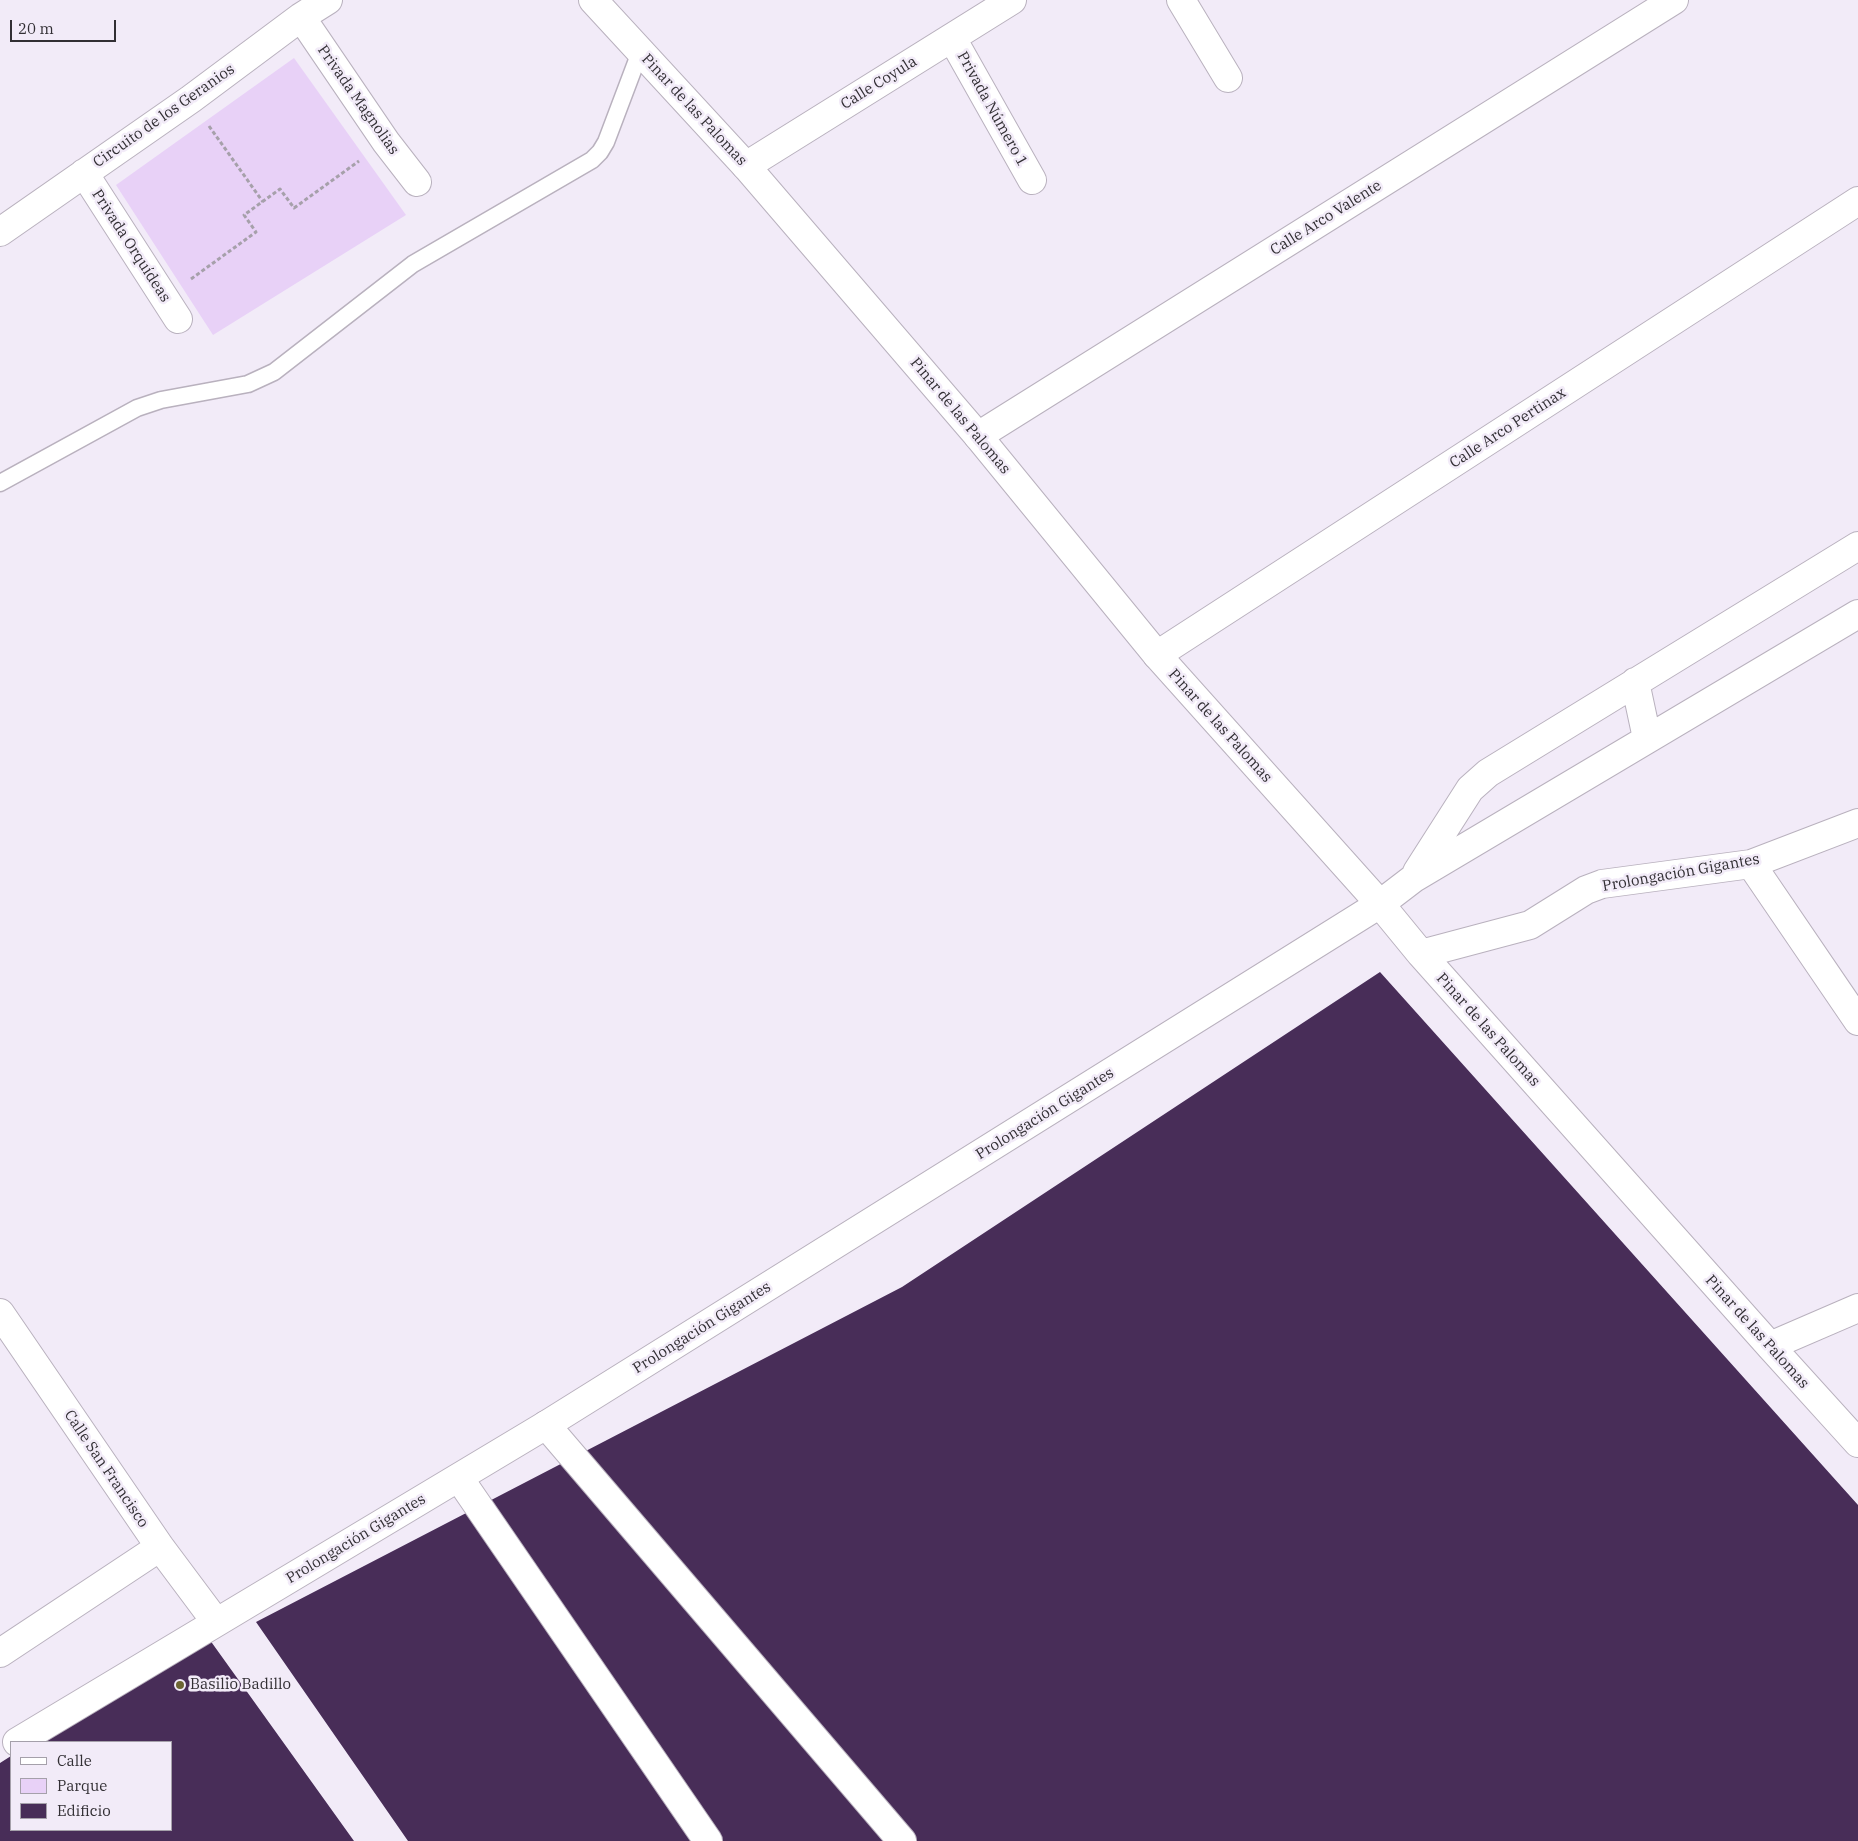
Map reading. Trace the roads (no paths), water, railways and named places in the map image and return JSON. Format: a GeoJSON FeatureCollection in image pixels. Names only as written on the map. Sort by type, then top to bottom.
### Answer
{"type":"FeatureCollection","features":[{"type":"Feature","properties":{"kind":"street","name":"Circuito de los Geranios"},"geometry":{"type":"LineString","coordinates":[[0,232],[191,99],[301,17],[328,0]]}},
{"type":"Feature","properties":{"kind":"street","name":"Pinar de las Palomas"},"geometry":{"type":"LineString","coordinates":[[593,0],[746,166],[978,436],[1157,655],[1858,1443]]}},
{"type":"Feature","properties":{"kind":"street","name":"Calle Coyula"},"geometry":{"type":"LineString","coordinates":[[746,166],[1012,0]]}},
{"type":"Feature","properties":{"kind":"street"},"geometry":{"type":"LineString","coordinates":[[1181,0],[1228,78]]}},
{"type":"Feature","properties":{"kind":"street","name":"Calle Arco Valente"},"geometry":{"type":"LineString","coordinates":[[978,436],[1674,0]]}},
{"type":"Feature","properties":{"kind":"street","name":"Privada Magnolias"},"geometry":{"type":"LineString","coordinates":[[301,17],[386,142],[417,182]]}},
{"type":"Feature","properties":{"kind":"street","name":"Privada Número 1"},"geometry":{"type":"LineString","coordinates":[[952,38],[1032,180]]}},
{"type":"Feature","properties":{"kind":"street","name":"Privada Orquídeas"},"geometry":{"type":"LineString","coordinates":[[84,173],[171,309]]}},
{"type":"Feature","properties":{"kind":"street","name":"Calle Arco Pertinax"},"geometry":{"type":"LineString","coordinates":[[1157,655],[1858,201]]}},
{"type":"Feature","properties":{"kind":"street"},"geometry":{"type":"LineString","coordinates":[[1414,878],[1470,789],[1488,773],[1858,546]]}},
{"type":"Feature","properties":{"kind":"street"},"geometry":{"type":"LineString","coordinates":[[1414,878],[1858,614]]}},
{"type":"Feature","properties":{"kind":"street"},"geometry":{"type":"LineString","coordinates":[[1636,682],[1647,738]]}},
{"type":"Feature","properties":{"kind":"street","name":"Prolongación Gigantes"},"geometry":{"type":"LineString","coordinates":[[1421,954],[1530,925],[1586,890],[1602,884],[1751,864],[1858,823]]}},
{"type":"Feature","properties":{"kind":"street"},"geometry":{"type":"LineString","coordinates":[[1751,864],[1858,1021]]}},
{"type":"Feature","properties":{"kind":"street","name":"Prolongación Gigantes"},"geometry":{"type":"LineString","coordinates":[[19,1741],[546,1425],[1380,904],[1414,878]]}},
{"type":"Feature","properties":{"kind":"street"},"geometry":{"type":"LineString","coordinates":[[1770,1346],[1858,1308]]}},
{"type":"Feature","properties":{"kind":"street","name":"Calle San Francisco"},"geometry":{"type":"LineString","coordinates":[[0,1313],[160,1547],[216,1622]]}},
{"type":"Feature","properties":{"kind":"street"},"geometry":{"type":"LineString","coordinates":[[546,1425],[902,1841]]}},
{"type":"Feature","properties":{"kind":"street"},"geometry":{"type":"LineString","coordinates":[[459,1478],[708,1841]]}},
{"type":"Feature","properties":{"kind":"street"},"geometry":{"type":"LineString","coordinates":[[0,1653],[160,1547]]}},
{"type":"Feature","properties":{"kind":"lane"},"geometry":{"type":"LineString","coordinates":[[0,483],[137,408],[161,400],[248,384],[274,372],[413,264],[592,160],[606,142],[640,52]]}},
{"type":"Feature","properties":{"kind":"place","name":"Basilio Badillo"},"geometry":{"type":"Point","coordinates":[180,1685]}}]}
